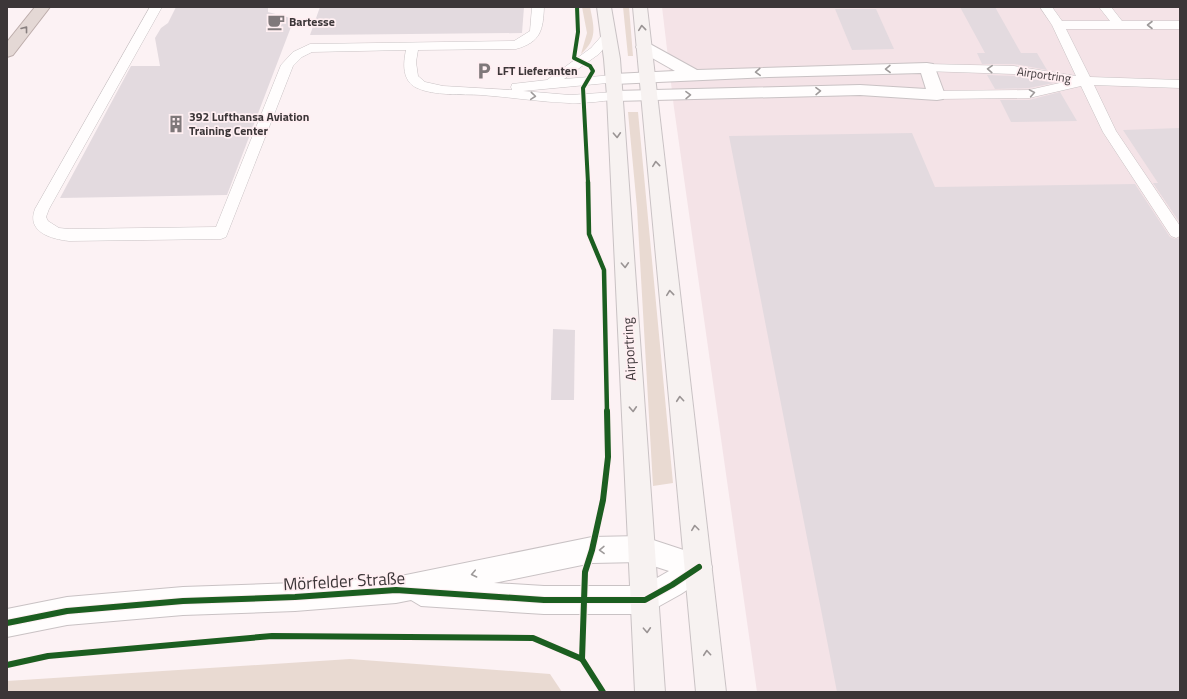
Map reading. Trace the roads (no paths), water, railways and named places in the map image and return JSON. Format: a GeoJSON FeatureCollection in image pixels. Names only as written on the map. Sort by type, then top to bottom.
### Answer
{"type":"FeatureCollection","features":[{"type":"Feature","properties":{"kind":"highway"},"geometry":{"type":"LineString","coordinates":[[7,52],[42,7]]}},
{"type":"Feature","properties":{"kind":"street","name":"Airportring"},"geometry":{"type":"LineString","coordinates":[[604,7],[609,36],[614,88],[650,692]]}},
{"type":"Feature","properties":{"kind":"street"},"geometry":{"type":"LineString","coordinates":[[640,7],[685,446],[699,567],[710,692]]}},
{"type":"Feature","properties":{"kind":"street"},"geometry":{"type":"LineString","coordinates":[[644,46],[695,75]]}},
{"type":"Feature","properties":{"kind":"street","name":"Airportring"},"geometry":{"type":"LineString","coordinates":[[648,86],[695,75],[927,68]]}},
{"type":"Feature","properties":{"kind":"street"},"geometry":{"type":"LineString","coordinates":[[927,68],[937,95]]}},
{"type":"Feature","properties":{"kind":"street","name":"Airportring"},"geometry":{"type":"LineString","coordinates":[[648,86],[860,90],[937,95]]}},
{"type":"Feature","properties":{"kind":"street"},"geometry":{"type":"LineString","coordinates":[[614,88],[648,86]]}},
{"type":"Feature","properties":{"kind":"street","name":"Mörfelder Straße"},"geometry":{"type":"LineString","coordinates":[[7,623],[67,611],[183,601],[295,597],[396,590],[592,550],[641,549],[699,567]]}},
{"type":"Feature","properties":{"kind":"street","name":"Mörfelder Straße"},"geometry":{"type":"LineString","coordinates":[[396,590],[544,600],[645,600],[656,595],[699,567]]}},
{"type":"Feature","properties":{"kind":"lane"},"geometry":{"type":"LineString","coordinates":[[156,7],[42,208],[39,217],[41,224],[58,234],[221,233],[287,65],[291,59],[310,48],[516,45],[532,38],[537,31],[538,7]]}},
{"type":"Feature","properties":{"kind":"lane"},"geometry":{"type":"LineString","coordinates":[[1046,7],[1058,25],[1110,132],[1176,232]]}},
{"type":"Feature","properties":{"kind":"lane"},"geometry":{"type":"LineString","coordinates":[[1105,7],[1119,25]]}},
{"type":"Feature","properties":{"kind":"lane"},"geometry":{"type":"LineString","coordinates":[[1058,25],[1180,25]]}},
{"type":"Feature","properties":{"kind":"lane"},"geometry":{"type":"LineString","coordinates":[[550,83],[595,51],[609,36]]}},
{"type":"Feature","properties":{"kind":"lane"},"geometry":{"type":"LineString","coordinates":[[413,47],[410,70],[412,77],[422,85],[443,90],[481,91],[570,99],[614,88]]}},
{"type":"Feature","properties":{"kind":"lane","name":"Airportring"},"geometry":{"type":"LineString","coordinates":[[927,68],[1014,70],[1084,81]]}},
{"type":"Feature","properties":{"kind":"lane"},"geometry":{"type":"LineString","coordinates":[[1084,81],[1180,84]]}},
{"type":"Feature","properties":{"kind":"lane","name":"Airportring"},"geometry":{"type":"LineString","coordinates":[[937,95],[1029,94],[1084,81]]}},
{"type":"Feature","properties":{"kind":"lane"},"geometry":{"type":"LineString","coordinates":[[481,91],[550,83],[614,88]]}},
{"type":"Feature","properties":{"kind":"place","name":"Bartesse"},"geometry":{"type":"Point","coordinates":[276,22]}},
{"type":"Feature","properties":{"kind":"place","name":"LFT Lieferanten"},"geometry":{"type":"Point","coordinates":[484,71]}},
{"type":"Feature","properties":{"kind":"place","name":"392 Lufthansa Aviation Training Center"},"geometry":{"type":"Point","coordinates":[176,124]}}]}
